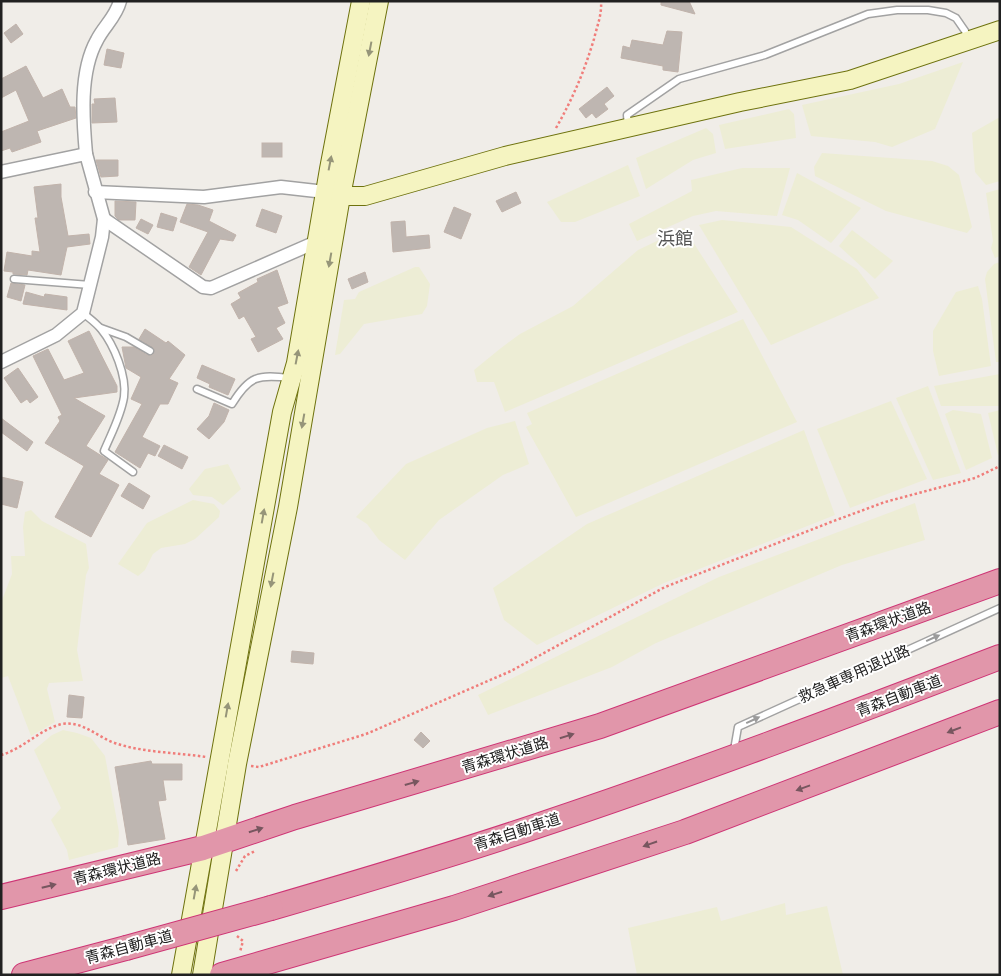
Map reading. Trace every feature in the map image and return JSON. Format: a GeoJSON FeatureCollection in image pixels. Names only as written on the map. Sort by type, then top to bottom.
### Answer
{"type":"FeatureCollection","features":[{"type":"Feature","properties":{"kind":"highway","name":"青森環状道路"},"geometry":{"type":"LineString","coordinates":[[1,897],[213,844],[600,726],[1000,581]]}},
{"type":"Feature","properties":{"kind":"highway","name":"青森自動車道"},"geometry":{"type":"LineString","coordinates":[[24,975],[270,908],[536,827],[733,759],[1000,657]]}},
{"type":"Feature","properties":{"kind":"highway"},"geometry":{"type":"LineString","coordinates":[[228,973],[454,908],[676,835],[1000,712]]}},
{"type":"Feature","properties":{"kind":"street"},"geometry":{"type":"LineString","coordinates":[[1,362],[56,335],[84,314],[102,237],[104,219],[86,154],[83,114],[87,73],[96,41],[117,14],[120,1]]}},
{"type":"Feature","properties":{"kind":"street"},"geometry":{"type":"LineString","coordinates":[[181,975],[213,844],[238,764],[288,506],[335,235],[333,194],[361,1]]}},
{"type":"Feature","properties":{"kind":"street"},"geometry":{"type":"LineString","coordinates":[[202,975],[219,758],[282,412],[292,379],[316,241],[333,194],[379,1]]}},
{"type":"Feature","properties":{"kind":"street"},"geometry":{"type":"LineString","coordinates":[[95,192],[204,197],[281,187],[365,196],[545,146],[850,80],[1000,30]]}},
{"type":"Feature","properties":{"kind":"street"},"geometry":{"type":"LineString","coordinates":[[1,172],[86,154]]}},
{"type":"Feature","properties":{"kind":"street"},"geometry":{"type":"LineString","coordinates":[[104,219],[203,287],[212,288],[316,241],[335,235]]}},
{"type":"Feature","properties":{"kind":"lane"},"geometry":{"type":"LineString","coordinates":[[628,127],[627,115],[679,79],[765,55],[868,14],[897,10],[928,10],[946,13],[956,18],[965,31],[968,42]]}},
{"type":"Feature","properties":{"kind":"lane"},"geometry":{"type":"LineString","coordinates":[[14,279],[90,285]]}},
{"type":"Feature","properties":{"kind":"lane"},"geometry":{"type":"LineString","coordinates":[[84,314],[101,328],[126,337],[150,351]]}},
{"type":"Feature","properties":{"kind":"lane"},"geometry":{"type":"LineString","coordinates":[[101,328],[115,354],[123,377],[124,395],[119,415],[104,451],[133,472]]}},
{"type":"Feature","properties":{"kind":"lane"},"geometry":{"type":"LineString","coordinates":[[197,389],[232,404],[244,385],[255,378],[292,379]]}},
{"type":"Feature","properties":{"kind":"lane","name":"救急車専用退出路"},"geometry":{"type":"LineString","coordinates":[[733,759],[738,727],[1000,608]]}},
{"type":"Feature","properties":{"kind":"path"},"geometry":{"type":"LineString","coordinates":[[545,146],[574,97],[602,14],[602,1]]}},
{"type":"Feature","properties":{"kind":"path"},"geometry":{"type":"LineString","coordinates":[[238,764],[259,767],[366,734],[511,671],[665,587],[885,502],[975,478],[1000,466]]}},
{"type":"Feature","properties":{"kind":"path"},"geometry":{"type":"LineString","coordinates":[[1,755],[12,752],[52,728],[68,724],[85,727],[111,742],[164,753],[219,758]]}},
{"type":"Feature","properties":{"kind":"path"},"geometry":{"type":"LineString","coordinates":[[234,878],[245,856],[258,849],[258,829]]}},
{"type":"Feature","properties":{"kind":"path"},"geometry":{"type":"LineString","coordinates":[[228,973],[243,941],[236,936]]}},
{"type":"Feature","properties":{"kind":"green space"},"geometry":{"type":"Polygon","coordinates":[[[963,62],[935,129],[892,147],[875,142],[811,136],[802,105],[899,84],[963,62]]]}},
{"type":"Feature","properties":{"kind":"green space"},"geometry":{"type":"Polygon","coordinates":[[[789,109],[794,114],[796,138],[725,149],[719,125],[789,109]]]}},
{"type":"Feature","properties":{"kind":"green space"},"geometry":{"type":"Polygon","coordinates":[[[1000,117],[1000,181],[986,185],[975,172],[972,133],[1000,117]]]}},
{"type":"Feature","properties":{"kind":"green space"},"geometry":{"type":"Polygon","coordinates":[[[706,128],[713,134],[716,153],[693,160],[646,189],[636,158],[706,128]]]}},
{"type":"Feature","properties":{"kind":"green space"},"geometry":{"type":"Polygon","coordinates":[[[822,153],[932,161],[948,166],[959,175],[972,227],[967,233],[886,211],[815,176],[814,167],[822,153]]]}},
{"type":"Feature","properties":{"kind":"green space"},"geometry":{"type":"Polygon","coordinates":[[[628,165],[640,196],[575,222],[561,222],[547,202],[628,165]]]}},
{"type":"Feature","properties":{"kind":"green space"},"geometry":{"type":"Polygon","coordinates":[[[742,168],[790,168],[777,216],[716,211],[693,216],[637,241],[629,224],[692,191],[691,180],[742,168]]]}},
{"type":"Feature","properties":{"kind":"green space"},"geometry":{"type":"Polygon","coordinates":[[[797,173],[861,208],[831,243],[798,220],[782,215],[797,173]]]}},
{"type":"Feature","properties":{"kind":"green space"},"geometry":{"type":"Polygon","coordinates":[[[1000,189],[1000,256],[995,258],[991,248],[993,241],[986,193],[1000,189]]]}},
{"type":"Feature","properties":{"kind":"green space"},"geometry":{"type":"Polygon","coordinates":[[[722,220],[791,227],[857,269],[879,298],[771,345],[699,225],[722,220]]]}},
{"type":"Feature","properties":{"kind":"green space"},"geometry":{"type":"Polygon","coordinates":[[[684,228],[738,312],[505,412],[494,382],[477,382],[474,370],[501,348],[520,334],[573,306],[638,250],[684,228]]]}},
{"type":"Feature","properties":{"kind":"green space"},"geometry":{"type":"Polygon","coordinates":[[[852,230],[893,261],[875,279],[839,246],[852,230]]]}},
{"type":"Feature","properties":{"kind":"green space"},"geometry":{"type":"Polygon","coordinates":[[[1000,262],[1000,362],[996,362],[985,279],[987,272],[994,264],[1000,262]]]}},
{"type":"Feature","properties":{"kind":"green space"},"geometry":{"type":"Polygon","coordinates":[[[415,267],[419,267],[430,284],[427,306],[422,314],[364,324],[340,354],[335,355],[344,300],[355,299],[359,292],[415,267]]]}},
{"type":"Feature","properties":{"kind":"green space"},"geometry":{"type":"Polygon","coordinates":[[[978,286],[982,299],[991,366],[939,376],[933,351],[933,331],[956,292],[978,286]]]}},
{"type":"Feature","properties":{"kind":"green space"},"geometry":{"type":"Polygon","coordinates":[[[743,319],[797,422],[576,517],[526,427],[532,424],[527,413],[743,319]]]}},
{"type":"Feature","properties":{"kind":"green space"},"geometry":{"type":"Polygon","coordinates":[[[1000,374],[1000,406],[941,406],[934,386],[1000,374]]]}},
{"type":"Feature","properties":{"kind":"green space"},"geometry":{"type":"Polygon","coordinates":[[[928,386],[961,473],[933,480],[896,398],[928,386]]]}},
{"type":"Feature","properties":{"kind":"green space"},"geometry":{"type":"Polygon","coordinates":[[[891,401],[927,479],[850,508],[817,429],[891,401]]]}},
{"type":"Feature","properties":{"kind":"green space"},"geometry":{"type":"Polygon","coordinates":[[[953,410],[981,414],[992,458],[966,470],[945,414],[953,410]]]}},
{"type":"Feature","properties":{"kind":"green space"},"geometry":{"type":"Polygon","coordinates":[[[1000,410],[1000,454],[998,455],[988,413],[1000,410]]]}},
{"type":"Feature","properties":{"kind":"green space"},"geometry":{"type":"Polygon","coordinates":[[[515,421],[529,464],[503,475],[439,520],[405,560],[379,540],[367,524],[356,517],[406,464],[487,428],[515,421]]]}},
{"type":"Feature","properties":{"kind":"green space"},"geometry":{"type":"Polygon","coordinates":[[[804,430],[835,515],[664,583],[537,645],[504,620],[493,588],[587,524],[804,430]]]}},
{"type":"Feature","properties":{"kind":"green space"},"geometry":{"type":"Polygon","coordinates":[[[228,464],[241,489],[223,505],[212,497],[193,495],[189,489],[205,469],[228,464]]]}},
{"type":"Feature","properties":{"kind":"green space"},"geometry":{"type":"Polygon","coordinates":[[[193,500],[214,504],[220,511],[219,517],[195,539],[185,544],[161,548],[153,554],[145,570],[138,576],[118,564],[147,523],[193,500]]]}},
{"type":"Feature","properties":{"kind":"green space"},"geometry":{"type":"Polygon","coordinates":[[[915,503],[925,540],[842,565],[656,643],[612,667],[488,715],[478,695],[719,577],[915,503]]]}},
{"type":"Feature","properties":{"kind":"green space"},"geometry":{"type":"Polygon","coordinates":[[[31,510],[42,521],[86,544],[89,568],[86,575],[77,650],[83,681],[49,683],[47,689],[55,722],[31,736],[8,676],[1,678],[1,603],[12,574],[11,556],[25,556],[23,527],[25,512],[31,510]]]}},
{"type":"Feature","properties":{"kind":"green space"},"geometry":{"type":"Polygon","coordinates":[[[63,730],[91,738],[105,756],[119,832],[118,847],[69,860],[67,850],[51,820],[61,808],[34,750],[52,735],[63,730]]]}},
{"type":"Feature","properties":{"kind":"green space"},"geometry":{"type":"Polygon","coordinates":[[[785,903],[786,915],[827,906],[843,975],[637,975],[628,928],[717,907],[721,921],[785,903]]]}},
{"type":"Feature","properties":{"kind":"building"},"geometry":{"type":"Polygon","coordinates":[[[661,1],[689,1],[695,14],[661,5],[661,1]]]}},
{"type":"Feature","properties":{"kind":"building"},"geometry":{"type":"Polygon","coordinates":[[[16,24],[23,34],[11,43],[4,33],[16,24]]]}},
{"type":"Feature","properties":{"kind":"building"},"geometry":{"type":"Polygon","coordinates":[[[667,31],[682,32],[678,72],[663,70],[663,66],[621,58],[623,46],[630,48],[632,40],[663,45],[667,31]]]}},
{"type":"Feature","properties":{"kind":"building"},"geometry":{"type":"Polygon","coordinates":[[[107,49],[124,53],[121,68],[104,65],[107,49]]]}},
{"type":"Feature","properties":{"kind":"building"},"geometry":{"type":"Polygon","coordinates":[[[26,66],[43,98],[62,89],[70,107],[75,107],[76,118],[37,131],[41,142],[12,152],[10,148],[1,151],[1,132],[29,121],[16,90],[1,98],[1,79],[26,66]]]}},
{"type":"Feature","properties":{"kind":"building"},"geometry":{"type":"Polygon","coordinates":[[[607,87],[614,96],[604,104],[608,109],[596,118],[592,113],[586,118],[579,109],[607,87]]]}},
{"type":"Feature","properties":{"kind":"building"},"geometry":{"type":"Polygon","coordinates":[[[115,98],[117,122],[92,123],[92,104],[95,104],[94,99],[115,98]]]}},
{"type":"Feature","properties":{"kind":"building"},"geometry":{"type":"Polygon","coordinates":[[[262,143],[282,143],[282,157],[262,157],[262,143]]]}},
{"type":"Feature","properties":{"kind":"building"},"geometry":{"type":"Polygon","coordinates":[[[96,160],[118,160],[118,176],[101,177],[96,160]]]}},
{"type":"Feature","properties":{"kind":"building"},"geometry":{"type":"Polygon","coordinates":[[[61,184],[61,197],[68,236],[89,234],[90,244],[67,247],[61,275],[28,270],[27,275],[4,271],[7,252],[32,256],[32,251],[40,252],[35,218],[38,218],[34,187],[61,184]]]}},
{"type":"Feature","properties":{"kind":"building"},"geometry":{"type":"Polygon","coordinates":[[[516,192],[521,203],[502,212],[496,201],[516,192]]]}},
{"type":"Feature","properties":{"kind":"building"},"geometry":{"type":"Polygon","coordinates":[[[115,201],[136,202],[135,220],[119,220],[115,216],[115,201]]]}},
{"type":"Feature","properties":{"kind":"building"},"geometry":{"type":"Polygon","coordinates":[[[187,204],[213,210],[209,221],[236,235],[233,241],[220,239],[201,275],[189,267],[208,232],[180,222],[187,204]]]}},
{"type":"Feature","properties":{"kind":"building"},"geometry":{"type":"Polygon","coordinates":[[[454,207],[471,214],[461,239],[444,232],[454,207]]]}},
{"type":"Feature","properties":{"kind":"building"},"geometry":{"type":"Polygon","coordinates":[[[262,209],[282,216],[276,233],[256,226],[262,209]]]}},
{"type":"Feature","properties":{"kind":"building"},"geometry":{"type":"Polygon","coordinates":[[[161,213],[177,218],[173,231],[157,227],[161,213]]]}},
{"type":"Feature","properties":{"kind":"building"},"geometry":{"type":"Polygon","coordinates":[[[141,219],[153,225],[148,234],[136,228],[141,219]]]}},
{"type":"Feature","properties":{"kind":"building"},"geometry":{"type":"Polygon","coordinates":[[[405,221],[406,237],[429,235],[430,248],[393,252],[391,222],[405,221]]]}},
{"type":"Feature","properties":{"kind":"building"},"geometry":{"type":"Polygon","coordinates":[[[277,270],[288,303],[277,307],[285,323],[276,328],[283,339],[258,352],[251,339],[256,337],[244,316],[239,319],[231,304],[241,298],[238,293],[258,282],[257,279],[277,270]]]}},
{"type":"Feature","properties":{"kind":"building"},"geometry":{"type":"Polygon","coordinates":[[[365,272],[368,282],[352,289],[348,279],[365,272]]]}},
{"type":"Feature","properties":{"kind":"building"},"geometry":{"type":"Polygon","coordinates":[[[11,283],[25,285],[21,301],[7,297],[11,283]]]}},
{"type":"Feature","properties":{"kind":"building"},"geometry":{"type":"Polygon","coordinates":[[[26,292],[44,297],[45,294],[67,297],[67,310],[23,304],[26,292]]]}},
{"type":"Feature","properties":{"kind":"building"},"geometry":{"type":"Polygon","coordinates":[[[145,329],[166,343],[168,341],[185,355],[169,379],[178,383],[168,404],[160,404],[142,437],[160,446],[155,456],[148,453],[140,468],[115,452],[142,404],[131,399],[141,377],[126,368],[122,347],[134,347],[147,355],[153,355],[154,348],[139,339],[145,329]]]}},
{"type":"Feature","properties":{"kind":"building"},"geometry":{"type":"Polygon","coordinates":[[[89,331],[117,386],[117,392],[74,398],[105,416],[86,446],[108,460],[99,474],[119,485],[91,537],[55,517],[84,466],[45,443],[60,421],[58,417],[62,415],[33,356],[48,349],[64,380],[84,373],[68,341],[89,331]]]}},
{"type":"Feature","properties":{"kind":"building"},"geometry":{"type":"Polygon","coordinates":[[[202,365],[235,379],[228,395],[209,387],[210,384],[197,378],[202,365]]]}},
{"type":"Feature","properties":{"kind":"building"},"geometry":{"type":"Polygon","coordinates":[[[18,368],[38,397],[30,403],[27,399],[21,403],[4,378],[18,368]]]}},
{"type":"Feature","properties":{"kind":"building"},"geometry":{"type":"Polygon","coordinates":[[[214,403],[229,410],[224,422],[209,439],[197,429],[209,416],[214,403]]]}},
{"type":"Feature","properties":{"kind":"building"},"geometry":{"type":"Polygon","coordinates":[[[1,418],[33,442],[27,451],[1,432],[1,418]]]}},
{"type":"Feature","properties":{"kind":"building"},"geometry":{"type":"Polygon","coordinates":[[[164,445],[188,457],[182,469],[158,456],[164,445]]]}},
{"type":"Feature","properties":{"kind":"building"},"geometry":{"type":"Polygon","coordinates":[[[1,477],[23,482],[17,508],[1,504],[1,477]]]}},
{"type":"Feature","properties":{"kind":"building"},"geometry":{"type":"Polygon","coordinates":[[[129,483],[150,496],[143,509],[121,496],[129,483]]]}},
{"type":"Feature","properties":{"kind":"building"},"geometry":{"type":"Polygon","coordinates":[[[292,651],[314,653],[313,664],[291,662],[292,651]]]}},
{"type":"Feature","properties":{"kind":"building"},"geometry":{"type":"Polygon","coordinates":[[[69,695],[84,697],[82,718],[67,717],[69,695]]]}},
{"type":"Feature","properties":{"kind":"building"},"geometry":{"type":"Polygon","coordinates":[[[421,732],[430,741],[423,748],[414,740],[421,732]]]}},
{"type":"Feature","properties":{"kind":"building"},"geometry":{"type":"Polygon","coordinates":[[[151,761],[152,764],[182,764],[182,780],[163,780],[166,800],[158,801],[165,839],[128,845],[115,767],[151,761]]]}},
{"type":"Feature","properties":{"kind":"district","name":"浜館"},"geometry":{"type":"Point","coordinates":[675,239]}}]}
